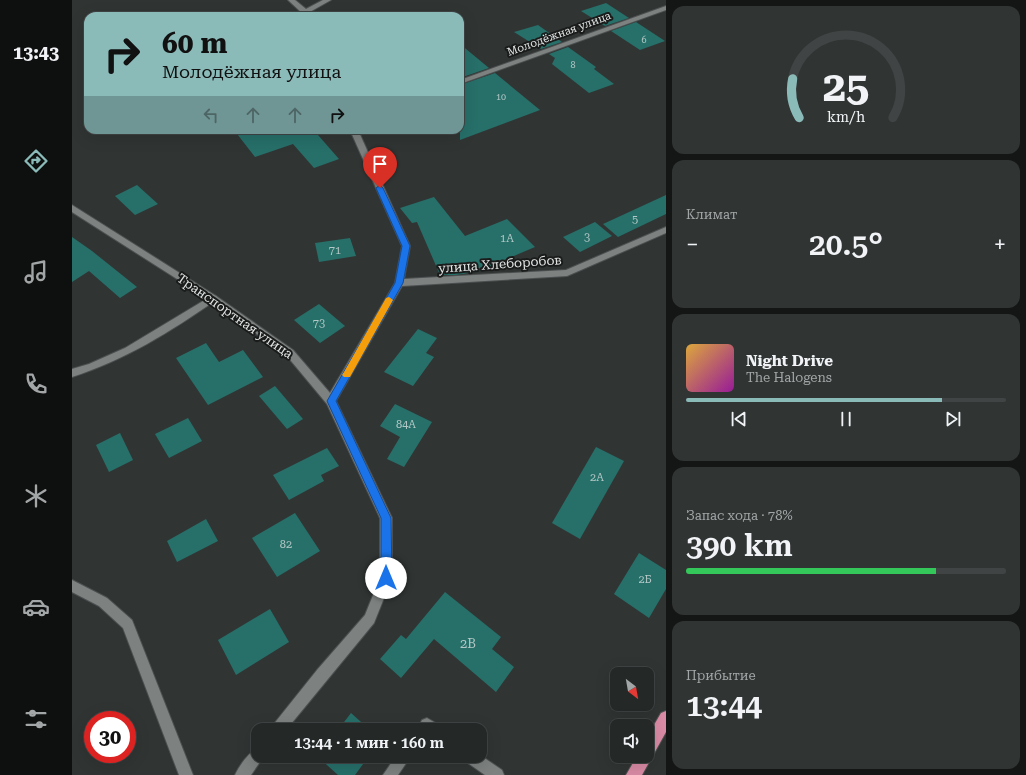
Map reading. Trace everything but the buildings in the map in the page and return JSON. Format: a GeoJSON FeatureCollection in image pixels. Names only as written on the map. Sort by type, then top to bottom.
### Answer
{"type":"FeatureCollection","features":[{"type":"Feature","properties":{"kind":"highway"},"geometry":{"type":"LineString","coordinates":[[654,739],[666,718]]}},
{"type":"Feature","properties":{"kind":"highway"},"geometry":{"type":"LineString","coordinates":[[634,775],[641,763]]}},
{"type":"Feature","properties":{"kind":"street"},"geometry":{"type":"LineString","coordinates":[[291,0],[304,12]]}},
{"type":"Feature","properties":{"kind":"street"},"geometry":{"type":"LineString","coordinates":[[309,12],[328,0]]}},
{"type":"Feature","properties":{"kind":"street","name":"Молодёжная улица"},"geometry":{"type":"LineString","coordinates":[[464,81],[666,8]]}},
{"type":"Feature","properties":{"kind":"street"},"geometry":{"type":"LineString","coordinates":[[332,401],[399,283],[406,246],[356,134]]}},
{"type":"Feature","properties":{"kind":"street","name":"Транспортная улица"},"geometry":{"type":"LineString","coordinates":[[72,208],[213,298],[290,353],[332,401],[386,518],[386,578],[370,619],[284,723]]}},
{"type":"Feature","properties":{"kind":"street","name":"улица Хлеборобов"},"geometry":{"type":"LineString","coordinates":[[399,283],[567,272],[666,230]]}},
{"type":"Feature","properties":{"kind":"street"},"geometry":{"type":"LineString","coordinates":[[72,373],[88,369],[128,352],[213,298]]}},
{"type":"Feature","properties":{"kind":"street"},"geometry":{"type":"LineString","coordinates":[[72,586],[103,602],[128,624],[186,775]]}},
{"type":"Feature","properties":{"kind":"street"},"geometry":{"type":"LineString","coordinates":[[242,775],[252,763]]}},
{"type":"Feature","properties":{"kind":"street"},"geometry":{"type":"LineString","coordinates":[[390,775],[399,763]]}},
{"type":"Feature","properties":{"kind":"street"},"geometry":{"type":"LineString","coordinates":[[480,763],[497,775]]}},
{"type":"Feature","properties":{"kind":"slow traffic"},"geometry":{"type":"LineString","coordinates":[[347,375],[389,300]]}},
{"type":"Feature","properties":{"kind":"route"},"geometry":{"type":"LineString","coordinates":[[380,188],[406,246],[399,283],[332,401],[386,518],[386,578]]}}]}
